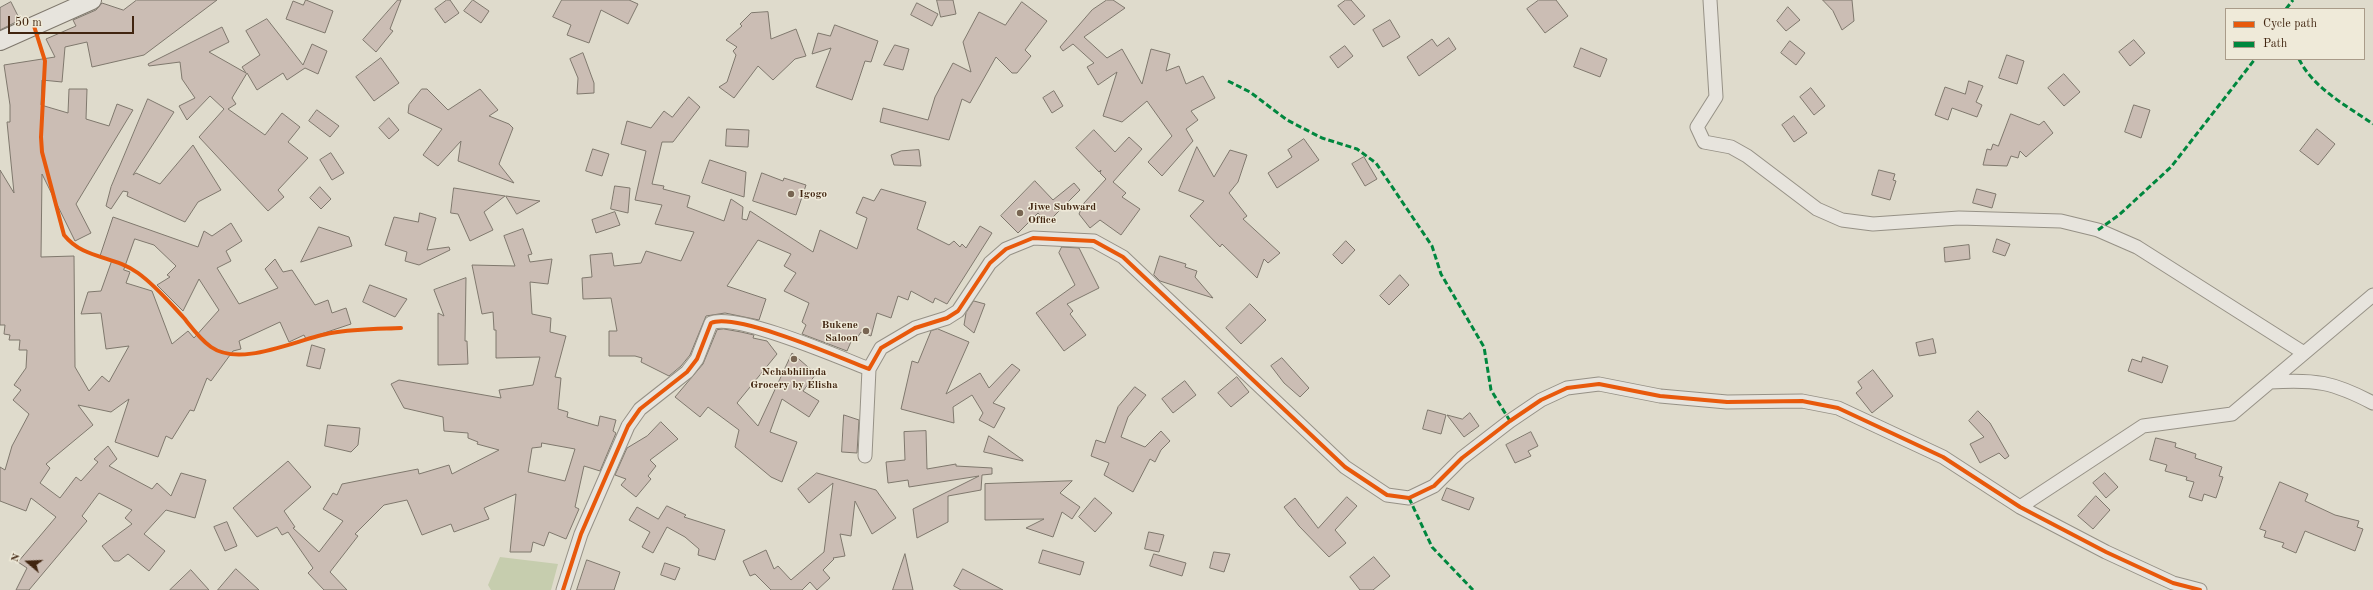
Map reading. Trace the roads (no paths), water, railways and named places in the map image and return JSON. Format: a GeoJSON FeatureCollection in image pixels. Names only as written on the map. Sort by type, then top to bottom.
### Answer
{"type":"FeatureCollection","features":[{"type":"Feature","properties":{"kind":"main road"},"geometry":{"type":"LineString","coordinates":[[0,41],[92,0]]}},
{"type":"Feature","properties":{"kind":"street"},"geometry":{"type":"LineString","coordinates":[[1710,0],[1716,97],[1697,127],[1704,142],[1731,147],[1747,156],[1817,209],[1842,220],[1873,224],[1959,218],[2012,219],[2062,221],[2098,230],[2137,247],[2230,304],[2304,353]]}},
{"type":"Feature","properties":{"kind":"street"},"geometry":{"type":"LineString","coordinates":[[866,456],[870,370],[881,348],[915,328],[947,318],[958,311],[990,264],[1006,249],[1033,238],[1094,241],[1123,257],[1345,467],[1387,494],[1409,498],[1434,486],[1462,458],[1541,400],[1567,388],[1599,384],[1660,396],[1727,402],[1802,401],[1838,408],[1943,458],[2020,507],[2173,583],[2200,590]]}},
{"type":"Feature","properties":{"kind":"street"},"geometry":{"type":"LineString","coordinates":[[2020,507],[2143,426],[2232,414],[2373,295]]}},
{"type":"Feature","properties":{"kind":"street"},"geometry":{"type":"LineString","coordinates":[[564,590],[581,534],[628,426],[640,410],[687,372],[697,358],[711,323],[724,321],[786,336],[870,370]]}},
{"type":"Feature","properties":{"kind":"street"},"geometry":{"type":"LineString","coordinates":[[2270,382],[2304,380],[2326,383],[2351,392],[2373,403]]}},
{"type":"Feature","properties":{"kind":"place","name":"Igogo"},"geometry":{"type":"Point","coordinates":[791,194]}},
{"type":"Feature","properties":{"kind":"place","name":"Jiwe Subward Office"},"geometry":{"type":"Point","coordinates":[1020,213]}},
{"type":"Feature","properties":{"kind":"place","name":"Bukene Saloon"},"geometry":{"type":"Point","coordinates":[866,331]}},
{"type":"Feature","properties":{"kind":"place","name":"Nchabhilinda Grocery by Elisha"},"geometry":{"type":"Point","coordinates":[794,359]}}]}
